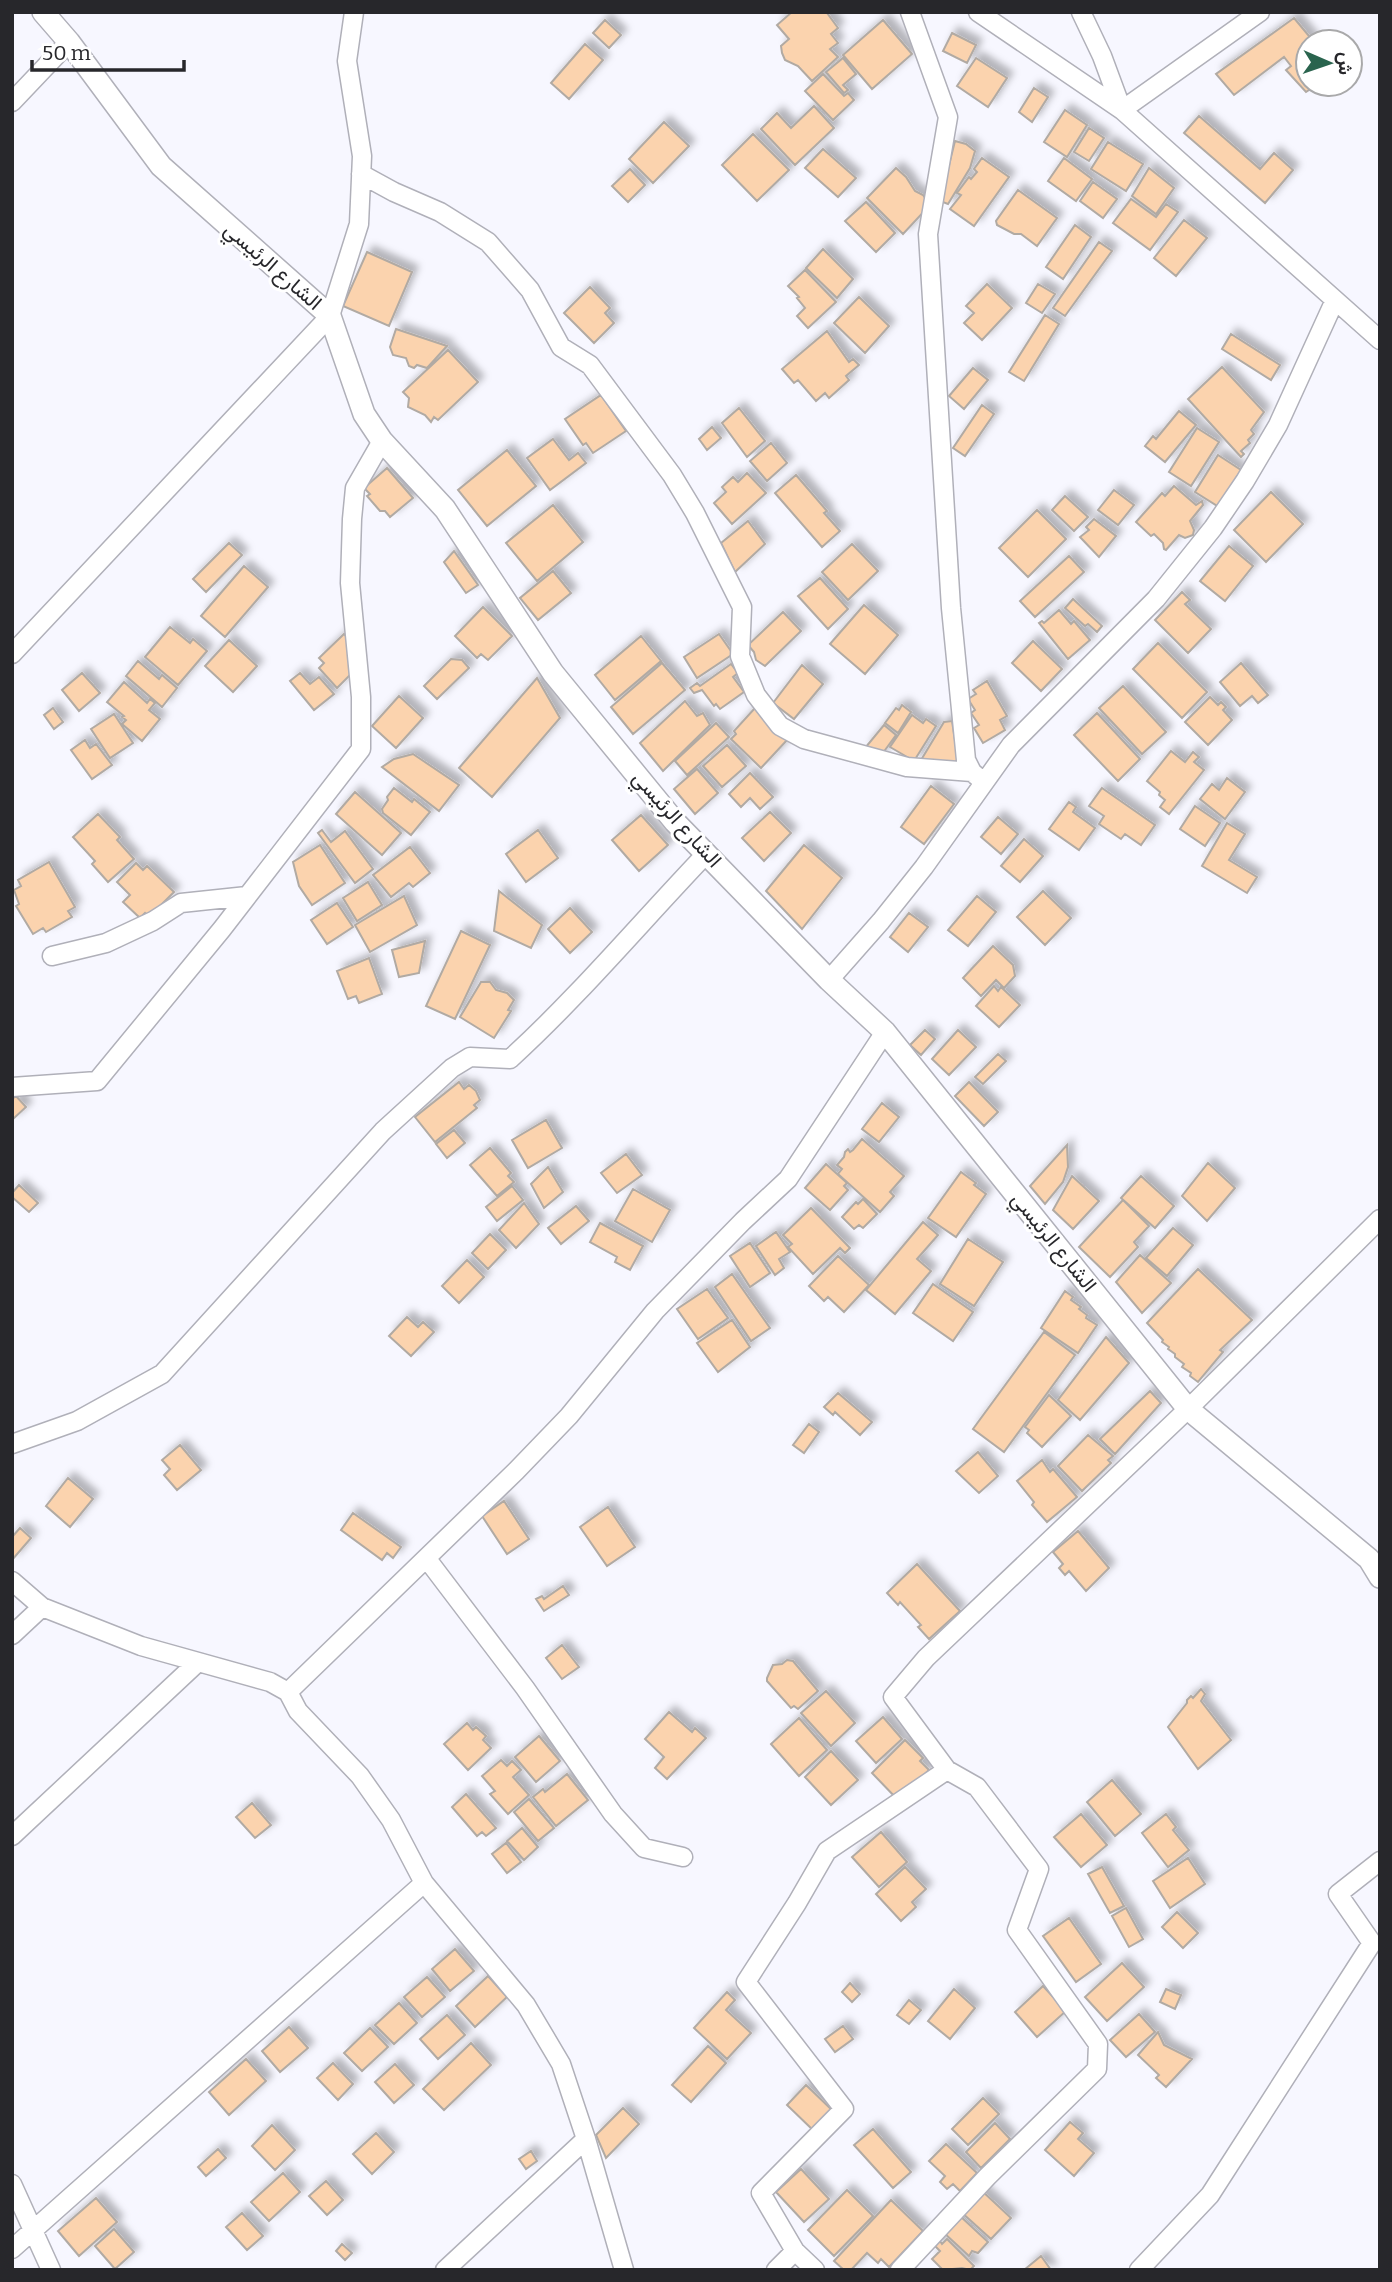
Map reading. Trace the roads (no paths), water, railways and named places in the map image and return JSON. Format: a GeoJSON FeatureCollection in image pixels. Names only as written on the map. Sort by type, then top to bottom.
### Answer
{"type":"FeatureCollection","features":[{"type":"Feature","properties":{"kind":"street","name":"الشارع الرئيسي"},"geometry":{"type":"LineString","coordinates":[[43,12],[69,42],[161,166],[330,316],[364,414],[382,441],[444,509],[553,673],[676,822],[830,979],[885,1031],[1188,1409],[1369,1559],[1380,1577]]}},
{"type":"Feature","properties":{"kind":"street"},"geometry":{"type":"LineString","coordinates":[[12,654],[330,316],[359,224],[362,156],[347,61],[354,12]]}},
{"type":"Feature","properties":{"kind":"street"},"geometry":{"type":"LineString","coordinates":[[910,12],[948,117],[928,234],[951,608],[966,761],[977,777]]}},
{"type":"Feature","properties":{"kind":"street"},"geometry":{"type":"LineString","coordinates":[[978,12],[1122,110],[1380,340]]}},
{"type":"Feature","properties":{"kind":"street"},"geometry":{"type":"LineString","coordinates":[[1081,12],[1102,56],[1122,110]]}},
{"type":"Feature","properties":{"kind":"street"},"geometry":{"type":"LineString","coordinates":[[1122,110],[1260,12]]}},
{"type":"Feature","properties":{"kind":"street"},"geometry":{"type":"LineString","coordinates":[[12,102],[69,42]]}},
{"type":"Feature","properties":{"kind":"street"},"geometry":{"type":"LineString","coordinates":[[361,174],[440,212],[488,242],[530,290],[561,347],[590,365],[672,475],[695,513],[742,607],[740,656],[756,695],[780,726],[804,739],[907,767],[977,777]]}},
{"type":"Feature","properties":{"kind":"street"},"geometry":{"type":"LineString","coordinates":[[830,979],[907,889],[977,777],[1156,599],[1213,528],[1278,425],[1335,300]]}},
{"type":"Feature","properties":{"kind":"street"},"geometry":{"type":"LineString","coordinates":[[12,1087],[97,1082],[361,749],[361,697],[350,583],[352,519],[355,488],[382,441]]}},
{"type":"Feature","properties":{"kind":"street"},"geometry":{"type":"LineString","coordinates":[[12,1444],[77,1421],[162,1374],[383,1131],[452,1068],[470,1057],[510,1059],[559,1014],[648,914],[707,853]]}},
{"type":"Feature","properties":{"kind":"street"},"geometry":{"type":"LineString","coordinates":[[52,956],[106,943],[153,921],[181,903],[247,896]]}},
{"type":"Feature","properties":{"kind":"street"},"geometry":{"type":"LineString","coordinates":[[288,1692],[427,1559],[569,1416],[655,1311],[788,1179],[885,1031]]}},
{"type":"Feature","properties":{"kind":"street"},"geometry":{"type":"LineString","coordinates":[[900,2270],[987,2177],[1097,2069],[1098,2044],[1017,1930],[1039,1869],[977,1787],[947,1770],[893,1697],[926,1658],[1188,1409],[1380,1219]]}},
{"type":"Feature","properties":{"kind":"street"},"geometry":{"type":"LineString","coordinates":[[427,1559],[525,1688],[613,1814],[644,1848],[684,1857]]}},
{"type":"Feature","properties":{"kind":"street"},"geometry":{"type":"LineString","coordinates":[[12,1581],[42,1607],[141,1646],[270,1682],[288,1692],[298,1711],[360,1776],[391,1820],[424,1883],[526,2005],[561,2064],[624,2270]]}},
{"type":"Feature","properties":{"kind":"street"},"geometry":{"type":"LineString","coordinates":[[12,1635],[42,1607]]}},
{"type":"Feature","properties":{"kind":"street"},"geometry":{"type":"LineString","coordinates":[[12,1836],[198,1662]]}},
{"type":"Feature","properties":{"kind":"street"},"geometry":{"type":"LineString","coordinates":[[815,2270],[795,2251],[761,2193],[844,2109],[746,1982],[827,1852],[947,1770]]}},
{"type":"Feature","properties":{"kind":"street"},"geometry":{"type":"LineString","coordinates":[[1139,2270],[1210,2195],[1372,1943],[1338,1894],[1380,1861]]}},
{"type":"Feature","properties":{"kind":"street"},"geometry":{"type":"LineString","coordinates":[[12,2249],[424,1883]]}},
{"type":"Feature","properties":{"kind":"street"},"geometry":{"type":"LineString","coordinates":[[445,2270],[586,2139]]}},
{"type":"Feature","properties":{"kind":"street"},"geometry":{"type":"LineString","coordinates":[[12,2184],[51,2270]]}},
{"type":"Feature","properties":{"kind":"street"},"geometry":{"type":"LineString","coordinates":[[776,2270],[795,2251]]}}]}
